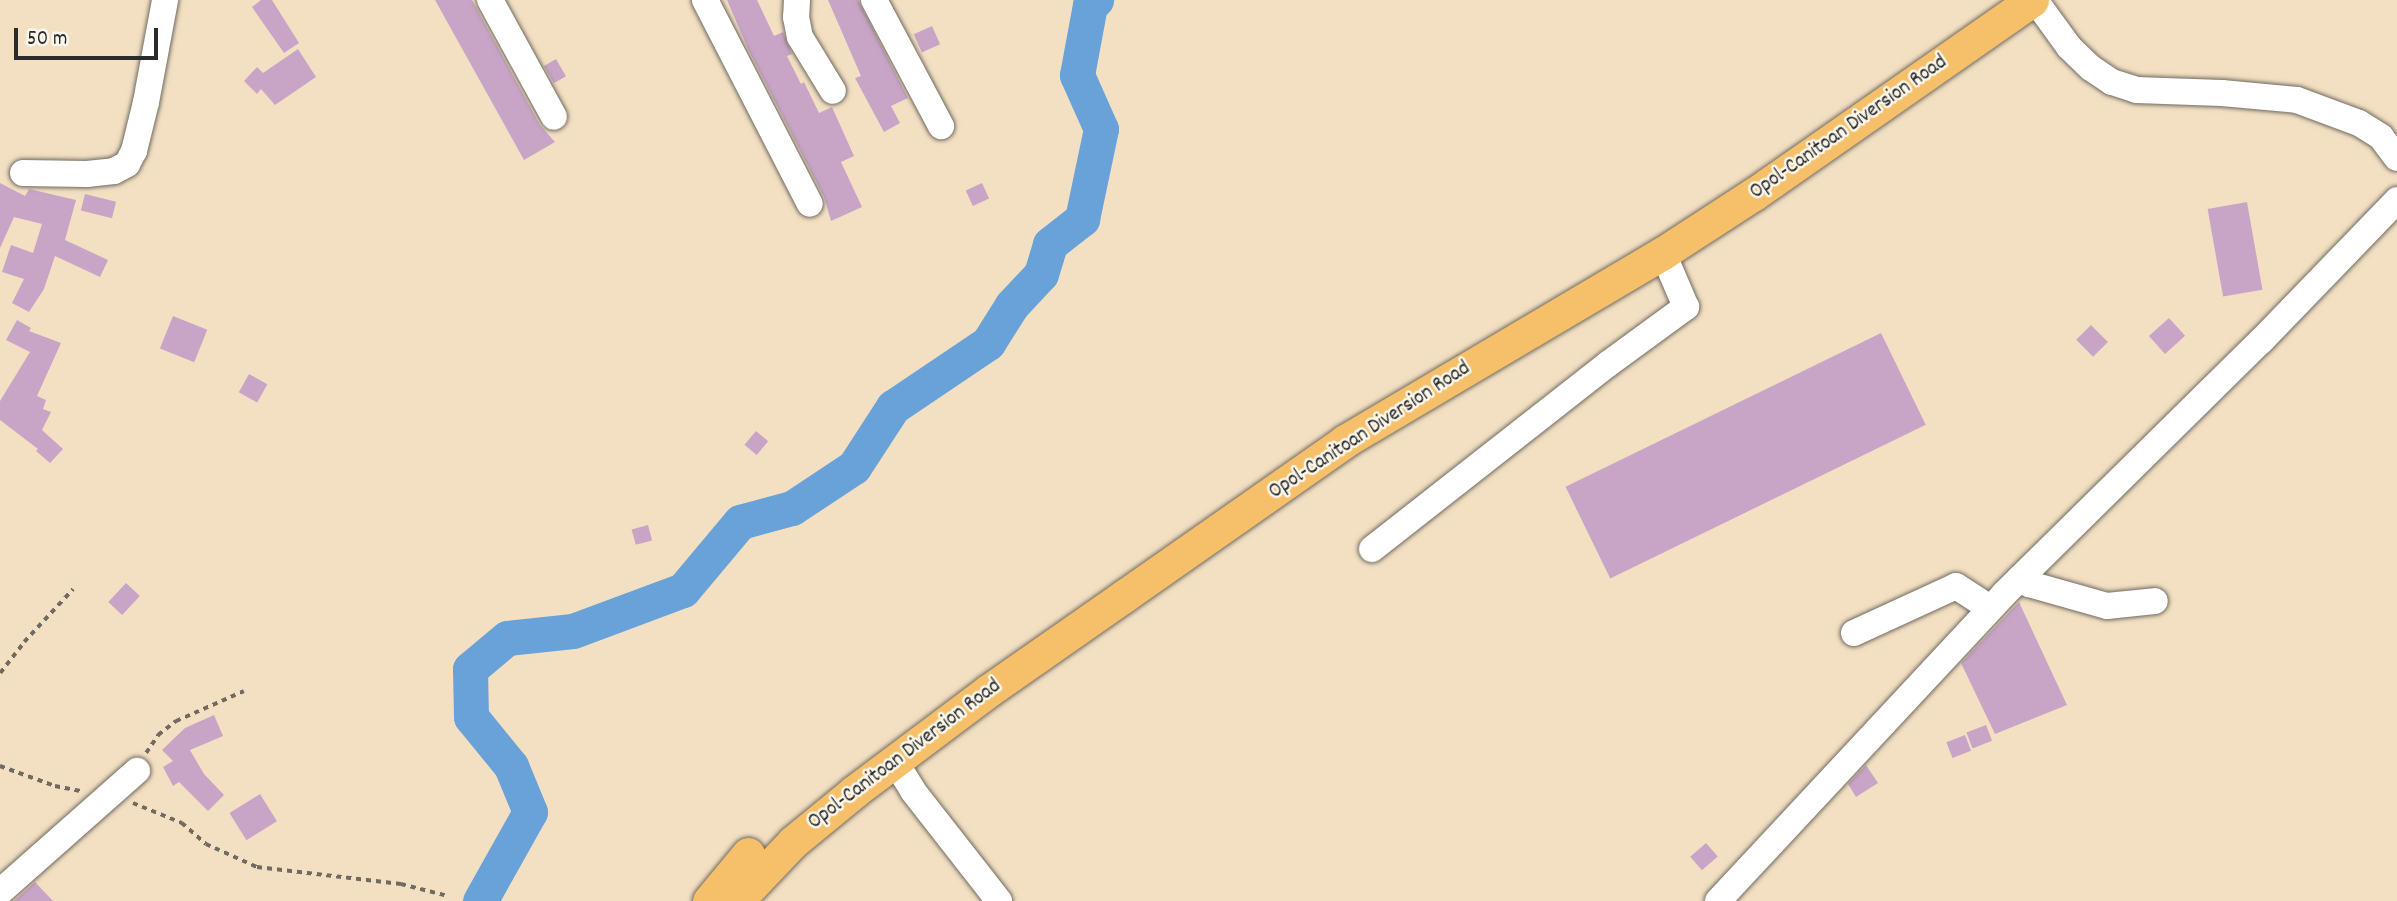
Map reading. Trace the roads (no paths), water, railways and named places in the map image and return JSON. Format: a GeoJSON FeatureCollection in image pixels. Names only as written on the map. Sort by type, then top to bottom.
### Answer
{"type":"FeatureCollection","features":[{"type":"Feature","properties":{"kind":"main road","name":"Opol-Canitoan Diversion Road"},"geometry":{"type":"LineString","coordinates":[[709,901],[747,855],[780,823],[897,728],[986,664],[1333,422],[1692,208],[1992,0]]}},
{"type":"Feature","properties":{"kind":"main road","name":"Opol-Canitoan Diversion Road"},"geometry":{"type":"LineString","coordinates":[[737,901],[793,842],[894,760],[1345,441],[1663,253],[1754,194],[2033,0]]}},
{"type":"Feature","properties":{"kind":"street"},"geometry":{"type":"LineString","coordinates":[[23,173],[87,174],[114,171],[127,164],[134,151],[140,127],[165,0]]}},
{"type":"Feature","properties":{"kind":"street"},"geometry":{"type":"LineString","coordinates":[[490,0],[554,117]]}},
{"type":"Feature","properties":{"kind":"street"},"geometry":{"type":"LineString","coordinates":[[705,0],[810,204]]}},
{"type":"Feature","properties":{"kind":"street"},"geometry":{"type":"LineString","coordinates":[[797,0],[796,17],[800,37],[833,91]]}},
{"type":"Feature","properties":{"kind":"street"},"geometry":{"type":"LineString","coordinates":[[874,0],[940,126]]}},
{"type":"Feature","properties":{"kind":"street"},"geometry":{"type":"LineString","coordinates":[[2033,0],[2069,47],[2091,68],[2112,82],[2136,90],[2222,93],[2297,100],[2359,123],[2381,137],[2397,158]]}},
{"type":"Feature","properties":{"kind":"street"},"geometry":{"type":"LineString","coordinates":[[1718,901],[1990,608],[2260,341],[2397,200]]}},
{"type":"Feature","properties":{"kind":"street"},"geometry":{"type":"LineString","coordinates":[[1372,549],[1608,364],[1686,307],[1663,253]]}},
{"type":"Feature","properties":{"kind":"street"},"geometry":{"type":"LineString","coordinates":[[2020,578],[2029,584],[2107,606],[2155,601]]}},
{"type":"Feature","properties":{"kind":"street"},"geometry":{"type":"LineString","coordinates":[[1854,633],[1956,586],[1990,608]]}},
{"type":"Feature","properties":{"kind":"street"},"geometry":{"type":"LineString","coordinates":[[894,760],[913,791],[999,901]]}},
{"type":"Feature","properties":{"kind":"street"},"geometry":{"type":"LineString","coordinates":[[0,892],[137,771]]}},
{"type":"Feature","properties":{"kind":"waterway"},"geometry":{"type":"LineString","coordinates":[[480,901],[530,812],[511,766],[471,717],[470,669],[507,638],[573,631],[683,590],[740,522],[792,508],[854,467],[893,407],[988,343],[1012,305],[1041,274],[1050,244],[1082,219],[1101,129],[1077,75],[1090,5],[1096,0]]}}]}
